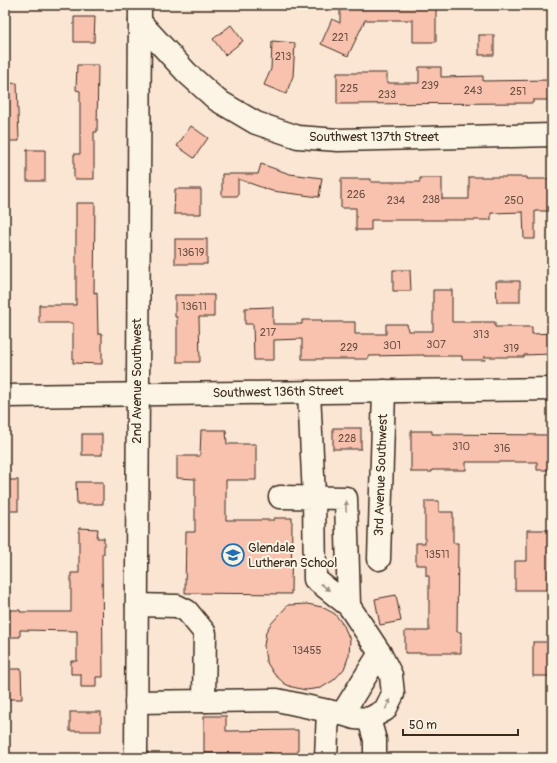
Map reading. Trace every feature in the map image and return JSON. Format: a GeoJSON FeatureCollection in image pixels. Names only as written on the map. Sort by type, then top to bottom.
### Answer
{"type":"FeatureCollection","features":[{"type":"Feature","properties":{"kind":"street","name":"Southwest 137th Street"},"geometry":{"type":"LineString","coordinates":[[140,14],[187,73],[217,100],[256,123],[298,137],[338,140],[552,135]]}},
{"type":"Feature","properties":{"kind":"street","name":"2nd Avenue Southwest"},"geometry":{"type":"LineString","coordinates":[[136,758],[140,14]]}},
{"type":"Feature","properties":{"kind":"street","name":"Southwest 136th Street"},"geometry":{"type":"LineString","coordinates":[[5,396],[552,390]]}},
{"type":"Feature","properties":{"kind":"street","name":"3rd Avenue Southwest"},"geometry":{"type":"LineString","coordinates":[[379,559],[384,391]]}},
{"type":"Feature","properties":{"kind":"street"},"geometry":{"type":"LineString","coordinates":[[136,702],[277,700],[355,718],[369,719],[385,710],[393,694],[391,676],[380,654],[349,606],[315,580],[314,497],[309,392]]}},
{"type":"Feature","properties":{"kind":"street"},"geometry":{"type":"LineString","coordinates":[[280,497],[346,498],[349,606]]}},
{"type":"Feature","properties":{"kind":"street"},"geometry":{"type":"LineString","coordinates":[[137,605],[177,606],[187,611],[206,633],[204,701]]}},
{"type":"Feature","properties":{"kind":"street"},"geometry":{"type":"LineString","coordinates":[[326,758],[335,713],[380,654]]}},
{"type":"Feature","properties":{"kind":"street"},"geometry":{"type":"LineString","coordinates":[[369,719],[375,740],[375,758]]}},
{"type":"Feature","properties":{"kind":"building"},"geometry":{"type":"Polygon","coordinates":[[[340,5],[436,5],[436,42],[413,42],[413,20],[365,20],[348,56],[321,44],[332,19],[340,23],[340,5]]]}},
{"type":"Feature","properties":{"kind":"building"},"geometry":{"type":"Polygon","coordinates":[[[74,17],[95,17],[94,42],[74,42],[74,17]]]}},
{"type":"Feature","properties":{"kind":"building"},"geometry":{"type":"Polygon","coordinates":[[[231,25],[243,41],[225,55],[213,39],[231,25]]]}},
{"type":"Feature","properties":{"kind":"building"},"geometry":{"type":"Polygon","coordinates":[[[479,35],[494,35],[494,55],[479,55],[479,35]]]}},
{"type":"Feature","properties":{"kind":"building"},"geometry":{"type":"Polygon","coordinates":[[[272,41],[295,43],[293,76],[286,94],[264,85],[271,69],[272,41]]]}},
{"type":"Feature","properties":{"kind":"building"},"geometry":{"type":"Polygon","coordinates":[[[77,65],[98,65],[97,132],[94,132],[94,179],[74,179],[74,154],[80,154],[80,91],[76,90],[77,65]]]}},
{"type":"Feature","properties":{"kind":"building"},"geometry":{"type":"Polygon","coordinates":[[[419,67],[441,67],[441,77],[483,76],[483,81],[552,80],[552,100],[533,100],[533,103],[337,104],[337,73],[387,73],[387,83],[419,83],[419,67]]]}},
{"type":"Feature","properties":{"kind":"building"},"geometry":{"type":"Polygon","coordinates":[[[17,83],[19,141],[5,141],[5,84],[17,83]]]}},
{"type":"Feature","properties":{"kind":"building"},"geometry":{"type":"Polygon","coordinates":[[[191,126],[208,138],[194,158],[177,146],[191,126]]]}},
{"type":"Feature","properties":{"kind":"building"},"geometry":{"type":"Polygon","coordinates":[[[27,150],[45,150],[45,181],[27,181],[27,150]]]}},
{"type":"Feature","properties":{"kind":"building"},"geometry":{"type":"Polygon","coordinates":[[[261,164],[290,174],[322,178],[319,197],[272,191],[238,179],[238,196],[222,196],[222,174],[258,174],[261,164]]]}},
{"type":"Feature","properties":{"kind":"building"},"geometry":{"type":"Polygon","coordinates":[[[469,177],[527,177],[527,179],[552,179],[552,211],[535,211],[535,239],[524,239],[523,212],[491,213],[491,220],[371,220],[371,230],[356,230],[356,208],[341,208],[341,179],[371,179],[371,182],[420,182],[420,178],[442,178],[442,199],[469,199],[469,177]]]}},
{"type":"Feature","properties":{"kind":"building"},"geometry":{"type":"Polygon","coordinates":[[[175,189],[201,189],[201,214],[174,214],[175,189]]]}},
{"type":"Feature","properties":{"kind":"building"},"geometry":{"type":"Polygon","coordinates":[[[76,203],[95,203],[94,293],[97,292],[98,334],[102,334],[102,364],[73,363],[73,323],[39,323],[39,305],[76,305],[76,203]]]}},
{"type":"Feature","properties":{"kind":"building"},"geometry":{"type":"Polygon","coordinates":[[[175,239],[207,239],[207,264],[175,264],[175,239]]]}},
{"type":"Feature","properties":{"kind":"building"},"geometry":{"type":"Polygon","coordinates":[[[393,270],[410,270],[411,291],[393,291],[393,270]]]}},
{"type":"Feature","properties":{"kind":"building"},"geometry":{"type":"Polygon","coordinates":[[[496,281],[520,281],[520,302],[497,302],[496,281]]]}},
{"type":"Feature","properties":{"kind":"building"},"geometry":{"type":"Polygon","coordinates":[[[433,290],[452,290],[452,322],[495,322],[495,327],[532,327],[532,334],[552,333],[552,354],[524,355],[524,357],[484,357],[485,360],[462,360],[462,356],[424,355],[368,356],[368,359],[302,359],[302,339],[274,340],[274,360],[254,360],[253,324],[245,324],[245,308],[273,307],[273,324],[302,324],[302,320],[322,320],[322,322],[355,322],[355,334],[386,334],[386,324],[407,324],[408,331],[433,331],[433,290]]]}},
{"type":"Feature","properties":{"kind":"building"},"geometry":{"type":"Polygon","coordinates":[[[175,295],[214,295],[214,317],[199,317],[200,362],[177,362],[177,317],[175,317],[175,295]]]}},
{"type":"Feature","properties":{"kind":"building"},"geometry":{"type":"Polygon","coordinates":[[[333,428],[361,428],[361,449],[333,449],[333,428]]]}},
{"type":"Feature","properties":{"kind":"building"},"geometry":{"type":"Polygon","coordinates":[[[201,430],[226,430],[227,444],[256,444],[256,480],[226,480],[226,520],[274,520],[274,518],[292,518],[291,594],[185,593],[186,532],[195,532],[195,479],[177,478],[177,456],[200,456],[201,430]]]}},
{"type":"Feature","properties":{"kind":"building"},"geometry":{"type":"Polygon","coordinates":[[[411,431],[432,431],[432,434],[552,435],[552,470],[537,470],[537,462],[466,462],[466,470],[432,470],[432,472],[411,472],[411,431]]]}},
{"type":"Feature","properties":{"kind":"building"},"geometry":{"type":"Polygon","coordinates":[[[82,434],[102,434],[102,455],[82,455],[82,434]]]}},
{"type":"Feature","properties":{"kind":"building"},"geometry":{"type":"Polygon","coordinates":[[[5,480],[18,480],[18,511],[5,511],[5,480]]]}},
{"type":"Feature","properties":{"kind":"building"},"geometry":{"type":"Polygon","coordinates":[[[76,482],[103,482],[103,504],[77,504],[76,482]]]}},
{"type":"Feature","properties":{"kind":"building"},"geometry":{"type":"Polygon","coordinates":[[[425,501],[439,501],[439,512],[453,512],[453,543],[458,543],[457,632],[461,632],[461,653],[405,653],[405,631],[429,631],[429,576],[426,576],[426,565],[416,565],[416,543],[425,543],[425,501]]]}},
{"type":"Feature","properties":{"kind":"building"},"geometry":{"type":"Polygon","coordinates":[[[79,528],[98,529],[97,538],[104,538],[104,554],[102,554],[103,677],[96,677],[96,687],[81,687],[81,674],[71,674],[71,661],[77,661],[77,631],[20,630],[20,637],[5,637],[5,610],[20,610],[20,612],[71,612],[71,573],[79,573],[79,528]]]}},
{"type":"Feature","properties":{"kind":"building"},"geometry":{"type":"Polygon","coordinates":[[[527,530],[552,530],[552,590],[515,590],[515,561],[527,561],[527,530]]]}},
{"type":"Feature","properties":{"kind":"building"},"geometry":{"type":"Polygon","coordinates":[[[396,595],[401,621],[380,625],[375,599],[396,595]]]}},
{"type":"Feature","properties":{"kind":"building"},"geometry":{"type":"Polygon","coordinates":[[[307,604],[322,607],[335,614],[344,626],[350,640],[349,655],[344,669],[334,680],[321,688],[306,690],[285,684],[274,674],[266,661],[264,646],[266,632],[270,625],[288,605],[307,604]]]}},
{"type":"Feature","properties":{"kind":"building"},"geometry":{"type":"Polygon","coordinates":[[[533,642],[552,642],[552,676],[533,676],[533,642]]]}},
{"type":"Feature","properties":{"kind":"building"},"geometry":{"type":"Polygon","coordinates":[[[5,669],[21,669],[22,699],[5,699],[5,669]]]}},
{"type":"Feature","properties":{"kind":"building"},"geometry":{"type":"Polygon","coordinates":[[[70,712],[101,712],[101,731],[70,731],[70,712]]]}},
{"type":"Feature","properties":{"kind":"building"},"geometry":{"type":"Polygon","coordinates":[[[204,716],[226,716],[226,731],[298,730],[298,758],[272,758],[272,753],[204,753],[204,716]]]}},
{"type":"Feature","properties":{"kind":"place","name":"Glendale Lutheran School"},"geometry":{"type":"Point","coordinates":[233,555]}}]}
